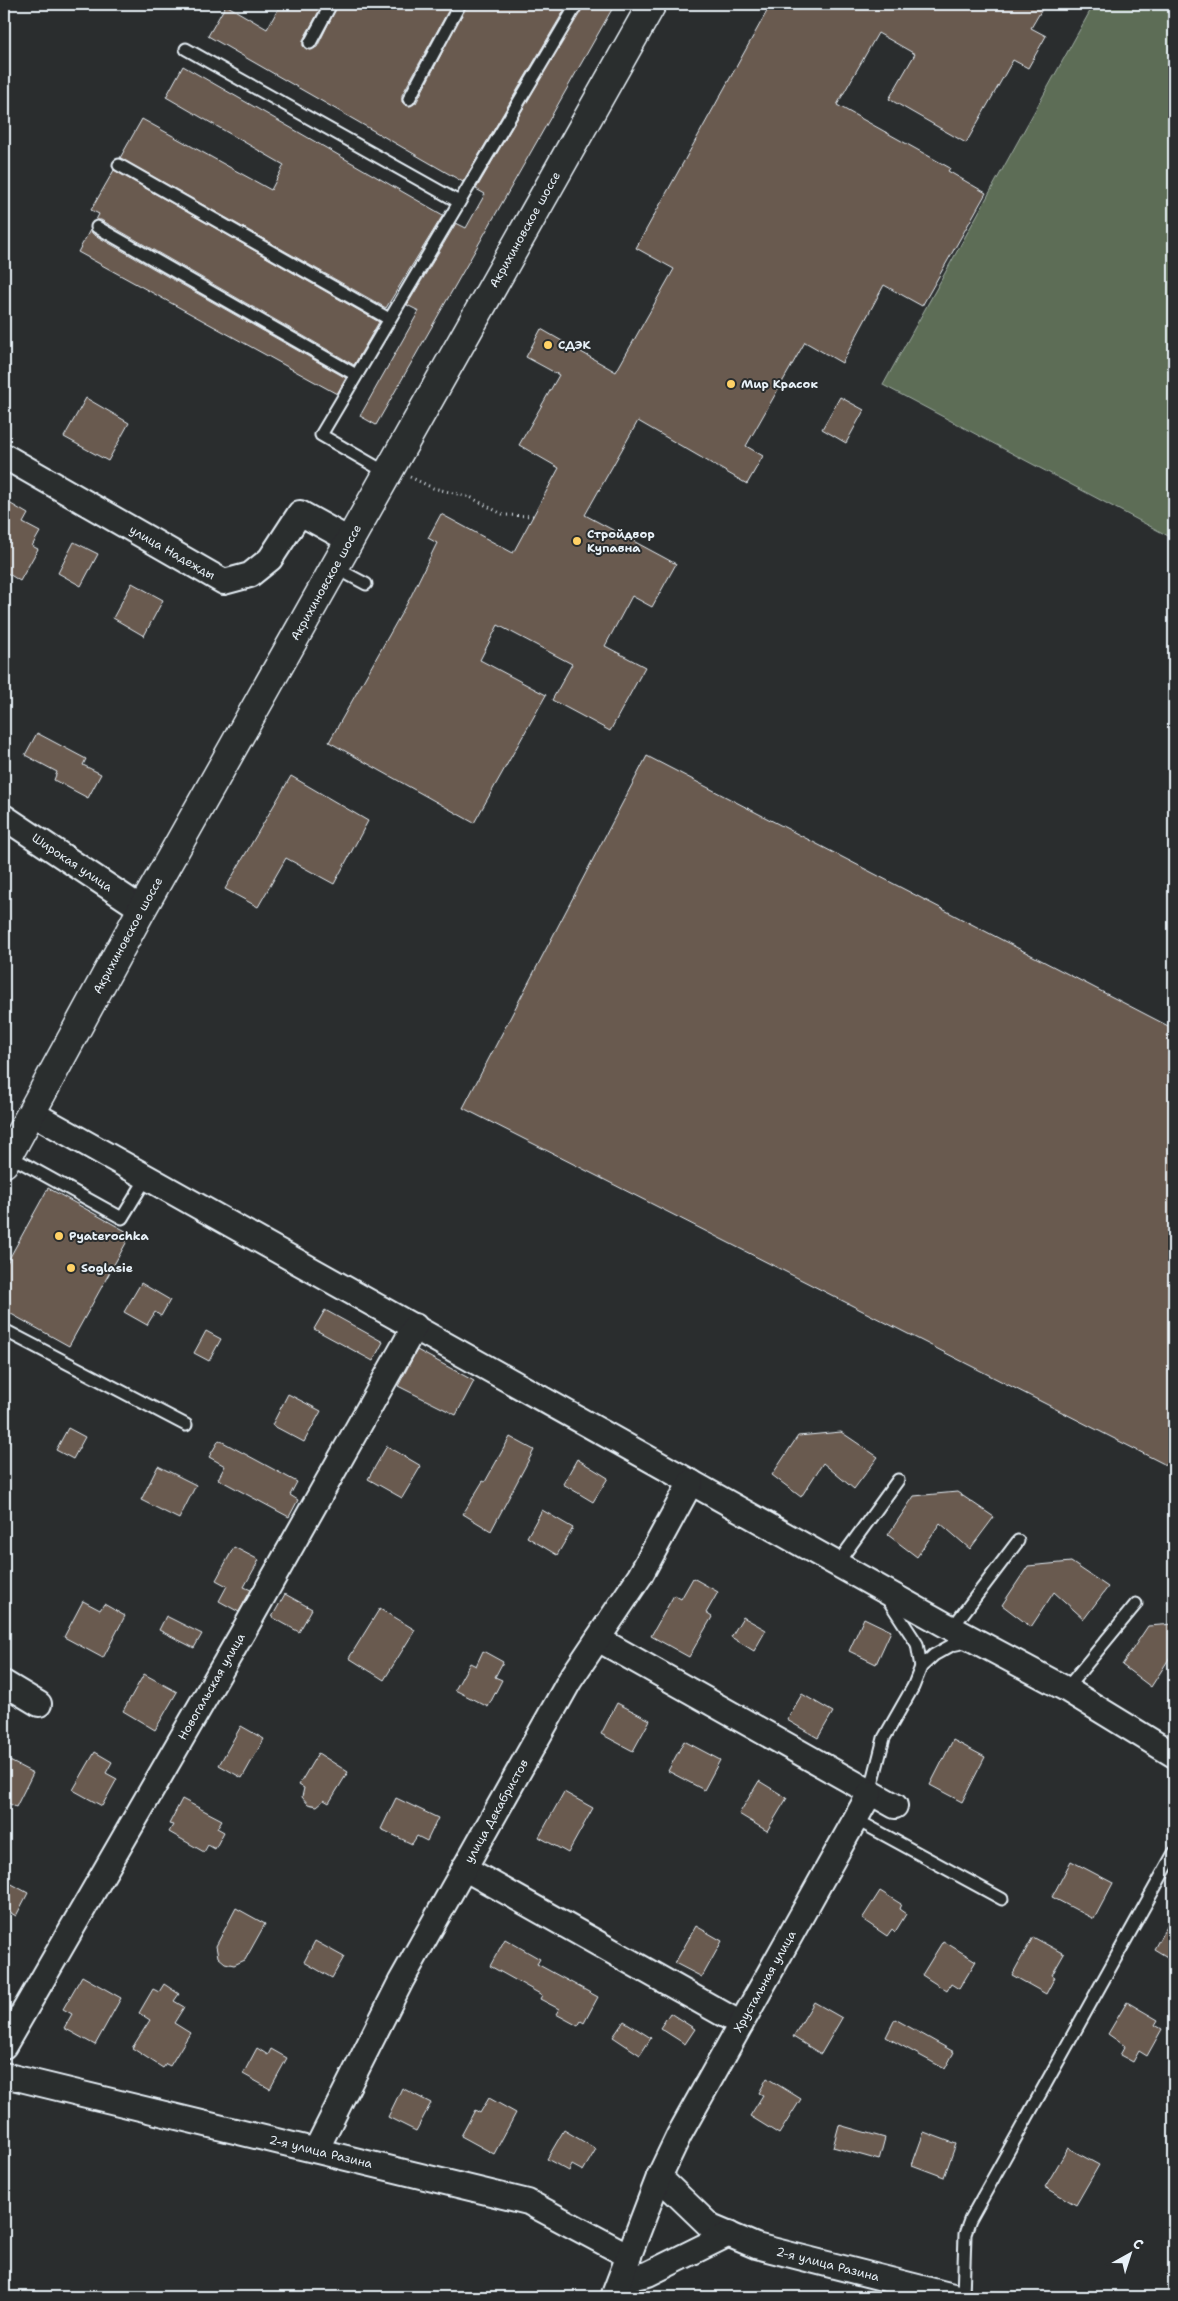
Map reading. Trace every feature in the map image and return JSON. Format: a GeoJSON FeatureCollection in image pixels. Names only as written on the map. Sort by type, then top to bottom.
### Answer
{"type":"FeatureCollection","features":[{"type":"Feature","properties":{"kind":"main road","name":"Акрихиновское шоссе"},"geometry":{"type":"LineString","coordinates":[[5,1157],[32,1113],[142,909],[349,540],[399,475],[652,4]]}},
{"type":"Feature","properties":{"kind":"street","name":"улица Надежды"},"geometry":{"type":"LineString","coordinates":[[4,456],[224,582],[250,575],[270,559],[300,513],[349,540]]}},
{"type":"Feature","properties":{"kind":"street","name":"Широкая улица"},"geometry":{"type":"LineString","coordinates":[[4,817],[142,909]]}},
{"type":"Feature","properties":{"kind":"street"},"geometry":{"type":"LineString","coordinates":[[32,1113],[975,1641],[1066,1689],[1174,1755]]}},
{"type":"Feature","properties":{"kind":"street","name":"Новогальская улица"},"geometry":{"type":"LineString","coordinates":[[4,2046],[243,1632],[415,1326]]}},
{"type":"Feature","properties":{"kind":"street","name":"улица Декабристов"},"geometry":{"type":"LineString","coordinates":[[316,2150],[401,1981],[464,1868],[570,1680],[640,1576],[691,1482]]}},
{"type":"Feature","properties":{"kind":"street"},"geometry":{"type":"LineString","coordinates":[[598,1639],[895,1806]]}},
{"type":"Feature","properties":{"kind":"street"},"geometry":{"type":"LineString","coordinates":[[4,1683],[39,1704]]}},
{"type":"Feature","properties":{"kind":"street","name":"Хрустальная улица"},"geometry":{"type":"LineString","coordinates":[[616,2289],[659,2177],[870,1792]]}},
{"type":"Feature","properties":{"kind":"street"},"geometry":{"type":"LineString","coordinates":[[464,1868],[742,2024]]}},
{"type":"Feature","properties":{"kind":"street","name":"2-я улица Разина"},"geometry":{"type":"LineString","coordinates":[[4,2074],[528,2202],[629,2256]]}},
{"type":"Feature","properties":{"kind":"street","name":"2-я улица Разина"},"geometry":{"type":"LineString","coordinates":[[659,2177],[711,2227],[756,2246],[957,2297]]}},
{"type":"Feature","properties":{"kind":"street"},"geometry":{"type":"LineString","coordinates":[[616,2289],[729,2234]]}},
{"type":"Feature","properties":{"kind":"lane"},"geometry":{"type":"LineString","coordinates":[[310,43],[331,4]]}},
{"type":"Feature","properties":{"kind":"lane"},"geometry":{"type":"LineString","coordinates":[[409,99],[460,4]]}},
{"type":"Feature","properties":{"kind":"lane"},"geometry":{"type":"LineString","coordinates":[[399,475],[320,435],[577,4]]}},
{"type":"Feature","properties":{"kind":"lane"},"geometry":{"type":"LineString","coordinates":[[186,49],[459,202]]}},
{"type":"Feature","properties":{"kind":"lane"},"geometry":{"type":"LineString","coordinates":[[119,165],[389,319]]}},
{"type":"Feature","properties":{"kind":"lane"},"geometry":{"type":"LineString","coordinates":[[97,227],[356,375]]}},
{"type":"Feature","properties":{"kind":"lane"},"geometry":{"type":"LineString","coordinates":[[334,566],[366,584]]}},
{"type":"Feature","properties":{"kind":"lane"},"geometry":{"type":"LineString","coordinates":[[5,1157],[122,1218],[147,1177]]}},
{"type":"Feature","properties":{"kind":"lane"},"geometry":{"type":"LineString","coordinates":[[4,1330],[186,1426]]}},
{"type":"Feature","properties":{"kind":"lane"},"geometry":{"type":"LineString","coordinates":[[837,1564],[898,1480]]}},
{"type":"Feature","properties":{"kind":"lane"},"geometry":{"type":"LineString","coordinates":[[952,1628],[1018,1541]]}},
{"type":"Feature","properties":{"kind":"lane"},"geometry":{"type":"LineString","coordinates":[[882,1589],[918,1644],[921,1667]]}},
{"type":"Feature","properties":{"kind":"lane"},"geometry":{"type":"LineString","coordinates":[[1066,1689],[1136,1604]]}},
{"type":"Feature","properties":{"kind":"lane"},"geometry":{"type":"LineString","coordinates":[[921,1667],[934,1655],[952,1644],[975,1641]]}},
{"type":"Feature","properties":{"kind":"lane","name":"Хрустальная улица"},"geometry":{"type":"LineString","coordinates":[[870,1792],[884,1738],[913,1687],[921,1667]]}},
{"type":"Feature","properties":{"kind":"lane"},"geometry":{"type":"LineString","coordinates":[[855,1819],[1002,1899]]}},
{"type":"Feature","properties":{"kind":"lane"},"geometry":{"type":"LineString","coordinates":[[964,2297],[965,2234],[970,2220],[1174,1853]]}},
{"type":"Feature","properties":{"kind":"path"},"geometry":{"type":"LineString","coordinates":[[399,475],[433,488],[470,497],[504,515],[532,516]]}},
{"type":"Feature","properties":{"kind":"green space"},"geometry":{"type":"Polygon","coordinates":[[[1094,4],[1174,4],[1174,539],[883,385],[1094,4]]]}},
{"type":"Feature","properties":{"kind":"building"},"geometry":{"type":"Polygon","coordinates":[[[281,4],[323,4],[303,40],[303,46],[310,50],[317,47],[338,4],[452,4],[402,95],[402,102],[409,106],[416,103],[467,4],[568,4],[463,182],[208,36],[226,5],[267,29],[281,4]]]}},
{"type":"Feature","properties":{"kind":"building"},"geometry":{"type":"Polygon","coordinates":[[[584,4],[615,4],[376,425],[360,416],[419,311],[407,305],[456,223],[466,228],[485,194],[476,189],[584,4]]]}},
{"type":"Feature","properties":{"kind":"building"},"geometry":{"type":"Polygon","coordinates":[[[771,4],[1045,4],[1031,28],[1046,36],[1028,68],[1013,60],[966,143],[889,99],[915,54],[878,33],[837,105],[950,168],[948,171],[986,193],[922,306],[884,285],[842,363],[805,342],[746,446],[763,456],[747,484],[638,421],[585,515],[676,564],[652,607],[632,596],[605,646],[645,667],[610,731],[552,700],[572,664],[498,625],[480,660],[546,695],[474,823],[329,742],[410,598],[437,543],[428,538],[441,514],[513,553],[559,468],[519,445],[559,375],[526,357],[541,329],[616,372],[674,269],[636,248],[771,4]]]}},
{"type":"Feature","properties":{"kind":"building"},"geometry":{"type":"Polygon","coordinates":[[[183,66],[443,215],[386,308],[120,158],[142,119],[271,190],[284,165],[166,97],[183,66]]]}},
{"type":"Feature","properties":{"kind":"building"},"geometry":{"type":"Polygon","coordinates":[[[114,170],[379,322],[354,365],[101,220],[96,220],[99,214],[91,210],[114,170]]]}},
{"type":"Feature","properties":{"kind":"building"},"geometry":{"type":"Polygon","coordinates":[[[90,230],[93,234],[346,378],[337,394],[78,252],[90,230]]]}},
{"type":"Feature","properties":{"kind":"building"},"geometry":{"type":"Polygon","coordinates":[[[840,397],[864,410],[846,443],[822,429],[840,397]]]}},
{"type":"Feature","properties":{"kind":"building"},"geometry":{"type":"Polygon","coordinates":[[[86,398],[129,423],[108,461],[64,437],[86,398]]]}},
{"type":"Feature","properties":{"kind":"building"},"geometry":{"type":"Polygon","coordinates":[[[4,500],[28,514],[23,523],[40,532],[32,546],[38,549],[20,581],[4,571],[4,500]]]}},
{"type":"Feature","properties":{"kind":"building"},"geometry":{"type":"Polygon","coordinates":[[[74,542],[98,554],[81,586],[58,573],[74,542]]]}},
{"type":"Feature","properties":{"kind":"building"},"geometry":{"type":"Polygon","coordinates":[[[132,583],[163,600],[144,636],[113,618],[132,583]]]}},
{"type":"Feature","properties":{"kind":"building"},"geometry":{"type":"Polygon","coordinates":[[[37,733],[86,759],[83,765],[101,774],[88,798],[54,780],[57,772],[25,755],[37,733]]]}},
{"type":"Feature","properties":{"kind":"building"},"geometry":{"type":"Polygon","coordinates":[[[647,756],[1174,1029],[1174,1469],[463,1108],[647,756]]]}},
{"type":"Feature","properties":{"kind":"building"},"geometry":{"type":"Polygon","coordinates":[[[291,776],[368,821],[334,884],[286,858],[258,907],[225,889],[291,776]]]}},
{"type":"Feature","properties":{"kind":"building"},"geometry":{"type":"Polygon","coordinates":[[[48,1188],[131,1234],[69,1346],[4,1310],[4,1268],[48,1188]]]}},
{"type":"Feature","properties":{"kind":"building"},"geometry":{"type":"Polygon","coordinates":[[[141,1283],[170,1300],[161,1316],[155,1312],[147,1325],[124,1312],[141,1283]]]}},
{"type":"Feature","properties":{"kind":"building"},"geometry":{"type":"Polygon","coordinates":[[[325,1310],[383,1342],[373,1361],[314,1329],[325,1310]]]}},
{"type":"Feature","properties":{"kind":"building"},"geometry":{"type":"Polygon","coordinates":[[[206,1331],[221,1339],[209,1361],[194,1353],[206,1331]]]}},
{"type":"Feature","properties":{"kind":"building"},"geometry":{"type":"Polygon","coordinates":[[[417,1350],[474,1381],[456,1415],[398,1386],[417,1350]]]}},
{"type":"Feature","properties":{"kind":"building"},"geometry":{"type":"Polygon","coordinates":[[[288,1394],[321,1411],[304,1442],[272,1425],[288,1394]]]}},
{"type":"Feature","properties":{"kind":"building"},"geometry":{"type":"Polygon","coordinates":[[[68,1428],[85,1437],[73,1459],[56,1450],[68,1428]]]}},
{"type":"Feature","properties":{"kind":"building"},"geometry":{"type":"Polygon","coordinates":[[[841,1432],[878,1457],[854,1489],[823,1463],[801,1497],[772,1475],[798,1436],[841,1432]]]}},
{"type":"Feature","properties":{"kind":"building"},"geometry":{"type":"Polygon","coordinates":[[[510,1437],[534,1450],[491,1531],[463,1514],[483,1481],[485,1482],[510,1437]]]}},
{"type":"Feature","properties":{"kind":"building"},"geometry":{"type":"Polygon","coordinates":[[[219,1440],[297,1482],[290,1495],[298,1500],[289,1517],[218,1479],[225,1466],[209,1457],[219,1440]]]}},
{"type":"Feature","properties":{"kind":"building"},"geometry":{"type":"Polygon","coordinates":[[[387,1446],[421,1466],[402,1498],[368,1479],[387,1446]]]}},
{"type":"Feature","properties":{"kind":"building"},"geometry":{"type":"Polygon","coordinates":[[[577,1459],[608,1478],[593,1502],[563,1484],[577,1459]]]}},
{"type":"Feature","properties":{"kind":"building"},"geometry":{"type":"Polygon","coordinates":[[[158,1466],[196,1485],[179,1519],[141,1500],[158,1466]]]}},
{"type":"Feature","properties":{"kind":"building"},"geometry":{"type":"Polygon","coordinates":[[[957,1492],[994,1517],[970,1549],[940,1523],[917,1557],[888,1535],[914,1496],[957,1492]]]}},
{"type":"Feature","properties":{"kind":"building"},"geometry":{"type":"Polygon","coordinates":[[[542,1510],[573,1528],[557,1555],[527,1537],[542,1510]]]}},
{"type":"Feature","properties":{"kind":"building"},"geometry":{"type":"Polygon","coordinates":[[[234,1547],[259,1560],[244,1587],[251,1590],[239,1612],[219,1601],[227,1586],[216,1580],[234,1547]]]}},
{"type":"Feature","properties":{"kind":"building"},"geometry":{"type":"Polygon","coordinates":[[[1071,1562],[1108,1587],[1084,1619],[1054,1592],[1031,1627],[1002,1605],[1028,1566],[1071,1562]]]}},
{"type":"Feature","properties":{"kind":"building"},"geometry":{"type":"Polygon","coordinates":[[[693,1578],[718,1592],[706,1613],[712,1617],[689,1657],[651,1636],[674,1595],[681,1599],[693,1578]]]}},
{"type":"Feature","properties":{"kind":"building"},"geometry":{"type":"Polygon","coordinates":[[[285,1594],[312,1609],[299,1632],[272,1617],[285,1594]]]}},
{"type":"Feature","properties":{"kind":"building"},"geometry":{"type":"Polygon","coordinates":[[[83,1601],[100,1610],[104,1604],[125,1616],[103,1658],[64,1637],[83,1601]]]}},
{"type":"Feature","properties":{"kind":"building"},"geometry":{"type":"Polygon","coordinates":[[[380,1608],[415,1630],[384,1680],[349,1658],[380,1608]]]}},
{"type":"Feature","properties":{"kind":"building"},"geometry":{"type":"Polygon","coordinates":[[[166,1616],[202,1634],[194,1648],[159,1630],[166,1616]]]}},
{"type":"Feature","properties":{"kind":"building"},"geometry":{"type":"Polygon","coordinates":[[[743,1617],[766,1630],[754,1651],[731,1637],[743,1617]]]}},
{"type":"Feature","properties":{"kind":"building"},"geometry":{"type":"Polygon","coordinates":[[[864,1618],[891,1631],[876,1664],[849,1651],[864,1618]]]}},
{"type":"Feature","properties":{"kind":"building"},"geometry":{"type":"Polygon","coordinates":[[[1174,1624],[1174,1651],[1151,1687],[1122,1665],[1148,1626],[1174,1624]]]}},
{"type":"Feature","properties":{"kind":"building"},"geometry":{"type":"Polygon","coordinates":[[[483,1651],[503,1662],[495,1677],[502,1680],[488,1707],[455,1690],[470,1663],[476,1666],[483,1651]]]}},
{"type":"Feature","properties":{"kind":"building"},"geometry":{"type":"Polygon","coordinates":[[[144,1674],[177,1692],[155,1730],[123,1711],[144,1674]]]}},
{"type":"Feature","properties":{"kind":"building"},"geometry":{"type":"Polygon","coordinates":[[[802,1694],[833,1712],[818,1738],[787,1720],[802,1694]]]}},
{"type":"Feature","properties":{"kind":"building"},"geometry":{"type":"Polygon","coordinates":[[[617,1703],[650,1720],[633,1751],[601,1734],[617,1703]]]}},
{"type":"Feature","properties":{"kind":"building"},"geometry":{"type":"Polygon","coordinates":[[[241,1726],[264,1739],[242,1778],[219,1765],[241,1726]]]}},
{"type":"Feature","properties":{"kind":"building"},"geometry":{"type":"Polygon","coordinates":[[[953,1740],[985,1757],[962,1802],[930,1785],[953,1740]]]}},
{"type":"Feature","properties":{"kind":"building"},"geometry":{"type":"Polygon","coordinates":[[[684,1741],[720,1760],[704,1790],[668,1771],[684,1741]]]}},
{"type":"Feature","properties":{"kind":"building"},"geometry":{"type":"Polygon","coordinates":[[[95,1752],[112,1762],[106,1773],[117,1779],[102,1806],[73,1790],[95,1752]]]}},
{"type":"Feature","properties":{"kind":"building"},"geometry":{"type":"Polygon","coordinates":[[[318,1753],[348,1772],[329,1803],[324,1800],[317,1806],[308,1804],[302,1797],[304,1788],[299,1785],[318,1753]]]}},
{"type":"Feature","properties":{"kind":"building"},"geometry":{"type":"Polygon","coordinates":[[[4,1758],[33,1773],[16,1807],[4,1801],[4,1758]]]}},
{"type":"Feature","properties":{"kind":"building"},"geometry":{"type":"Polygon","coordinates":[[[759,1781],[787,1798],[767,1831],[739,1814],[759,1781]]]}},
{"type":"Feature","properties":{"kind":"building"},"geometry":{"type":"Polygon","coordinates":[[[564,1792],[593,1808],[568,1853],[539,1837],[564,1792]]]}},
{"type":"Feature","properties":{"kind":"building"},"geometry":{"type":"Polygon","coordinates":[[[396,1798],[438,1818],[427,1841],[417,1836],[412,1844],[381,1829],[396,1798]]]}},
{"type":"Feature","properties":{"kind":"building"},"geometry":{"type":"Polygon","coordinates":[[[182,1799],[222,1820],[217,1828],[224,1832],[215,1849],[208,1845],[204,1852],[169,1832],[173,1825],[169,1824],[182,1799]]]}},
{"type":"Feature","properties":{"kind":"building"},"geometry":{"type":"Polygon","coordinates":[[[1071,1861],[1113,1883],[1094,1919],[1052,1897],[1071,1861]]]}},
{"type":"Feature","properties":{"kind":"building"},"geometry":{"type":"Polygon","coordinates":[[[8,1882],[28,1893],[16,1916],[4,1909],[4,1891],[8,1882]]]}},
{"type":"Feature","properties":{"kind":"building"},"geometry":{"type":"Polygon","coordinates":[[[880,1891],[901,1904],[899,1909],[906,1914],[895,1932],[892,1929],[887,1936],[862,1919],[880,1891]]]}},
{"type":"Feature","properties":{"kind":"building"},"geometry":{"type":"Polygon","coordinates":[[[236,1908],[265,1924],[245,1960],[234,1965],[225,1963],[218,1957],[216,1946],[236,1908]]]}},
{"type":"Feature","properties":{"kind":"building"},"geometry":{"type":"Polygon","coordinates":[[[1174,1913],[1174,1961],[1154,1949],[1174,1913]]]}},
{"type":"Feature","properties":{"kind":"building"},"geometry":{"type":"Polygon","coordinates":[[[696,1926],[722,1941],[702,1977],[675,1963],[696,1926]]]}},
{"type":"Feature","properties":{"kind":"building"},"geometry":{"type":"Polygon","coordinates":[[[1033,1937],[1064,1954],[1052,1975],[1055,1977],[1046,1994],[1012,1975],[1033,1937]]]}},
{"type":"Feature","properties":{"kind":"building"},"geometry":{"type":"Polygon","coordinates":[[[505,1939],[540,1959],[537,1964],[598,1997],[584,2023],[581,2021],[578,2026],[556,2014],[559,2009],[540,1999],[542,1995],[490,1966],[505,1939]]]}},
{"type":"Feature","properties":{"kind":"building"},"geometry":{"type":"Polygon","coordinates":[[[315,1941],[344,1957],[332,1978],[304,1962],[315,1941]]]}},
{"type":"Feature","properties":{"kind":"building"},"geometry":{"type":"Polygon","coordinates":[[[943,1941],[976,1961],[959,1989],[951,1984],[947,1991],[922,1975],[943,1941]]]}},
{"type":"Feature","properties":{"kind":"building"},"geometry":{"type":"Polygon","coordinates":[[[82,1976],[121,1998],[95,2045],[64,2028],[72,2014],[63,2009],[82,1976]]]}},
{"type":"Feature","properties":{"kind":"building"},"geometry":{"type":"Polygon","coordinates":[[[164,1984],[179,1994],[174,2001],[184,2007],[174,2023],[190,2033],[170,2066],[166,2064],[163,2068],[132,2048],[150,2020],[139,2013],[153,1989],[159,1992],[164,1984]]]}},
{"type":"Feature","properties":{"kind":"building"},"geometry":{"type":"Polygon","coordinates":[[[814,2002],[842,2018],[821,2054],[793,2037],[814,2002]]]}},
{"type":"Feature","properties":{"kind":"building"},"geometry":{"type":"Polygon","coordinates":[[[1127,2002],[1158,2020],[1155,2025],[1162,2029],[1147,2056],[1139,2051],[1133,2062],[1120,2055],[1125,2046],[1108,2034],[1127,2002]]]}},
{"type":"Feature","properties":{"kind":"building"},"geometry":{"type":"Polygon","coordinates":[[[670,2013],[695,2029],[685,2044],[660,2028],[670,2013]]]}},
{"type":"Feature","properties":{"kind":"building"},"geometry":{"type":"Polygon","coordinates":[[[895,2019],[954,2052],[945,2069],[886,2037],[895,2019]]]}},
{"type":"Feature","properties":{"kind":"building"},"geometry":{"type":"Polygon","coordinates":[[[624,2021],[651,2038],[640,2055],[613,2037],[624,2021]]]}},
{"type":"Feature","properties":{"kind":"building"},"geometry":{"type":"Polygon","coordinates":[[[257,2048],[268,2055],[271,2049],[287,2058],[270,2089],[243,2074],[257,2048]]]}},
{"type":"Feature","properties":{"kind":"building"},"geometry":{"type":"Polygon","coordinates":[[[767,2078],[801,2099],[779,2134],[750,2116],[763,2095],[759,2093],[767,2078]]]}},
{"type":"Feature","properties":{"kind":"building"},"geometry":{"type":"Polygon","coordinates":[[[402,2088],[431,2103],[416,2131],[388,2117],[402,2088]]]}},
{"type":"Feature","properties":{"kind":"building"},"geometry":{"type":"Polygon","coordinates":[[[489,2098],[516,2113],[494,2154],[461,2136],[475,2110],[480,2113],[489,2098]]]}},
{"type":"Feature","properties":{"kind":"building"},"geometry":{"type":"Polygon","coordinates":[[[839,2125],[885,2138],[879,2160],[833,2147],[839,2125]]]}},
{"type":"Feature","properties":{"kind":"building"},"geometry":{"type":"Polygon","coordinates":[[[564,2130],[596,2149],[583,2171],[572,2165],[569,2171],[547,2159],[564,2130]]]}},
{"type":"Feature","properties":{"kind":"building"},"geometry":{"type":"Polygon","coordinates":[[[924,2132],[956,2144],[944,2177],[912,2165],[924,2132]]]}},
{"type":"Feature","properties":{"kind":"building"},"geometry":{"type":"Polygon","coordinates":[[[1068,2148],[1099,2165],[1076,2205],[1045,2187],[1068,2148]]]}},
{"type":"Feature","properties":{"kind":"place","name":"СДЭК"},"geometry":{"type":"Point","coordinates":[548,345]}},
{"type":"Feature","properties":{"kind":"place","name":"Мир Красок"},"geometry":{"type":"Point","coordinates":[731,384]}},
{"type":"Feature","properties":{"kind":"place","name":"Стройдвор Купавна"},"geometry":{"type":"Point","coordinates":[577,541]}},
{"type":"Feature","properties":{"kind":"place","name":"Pyaterochka"},"geometry":{"type":"Point","coordinates":[59,1236]}},
{"type":"Feature","properties":{"kind":"place","name":"Soglasie"},"geometry":{"type":"Point","coordinates":[71,1268]}}]}
